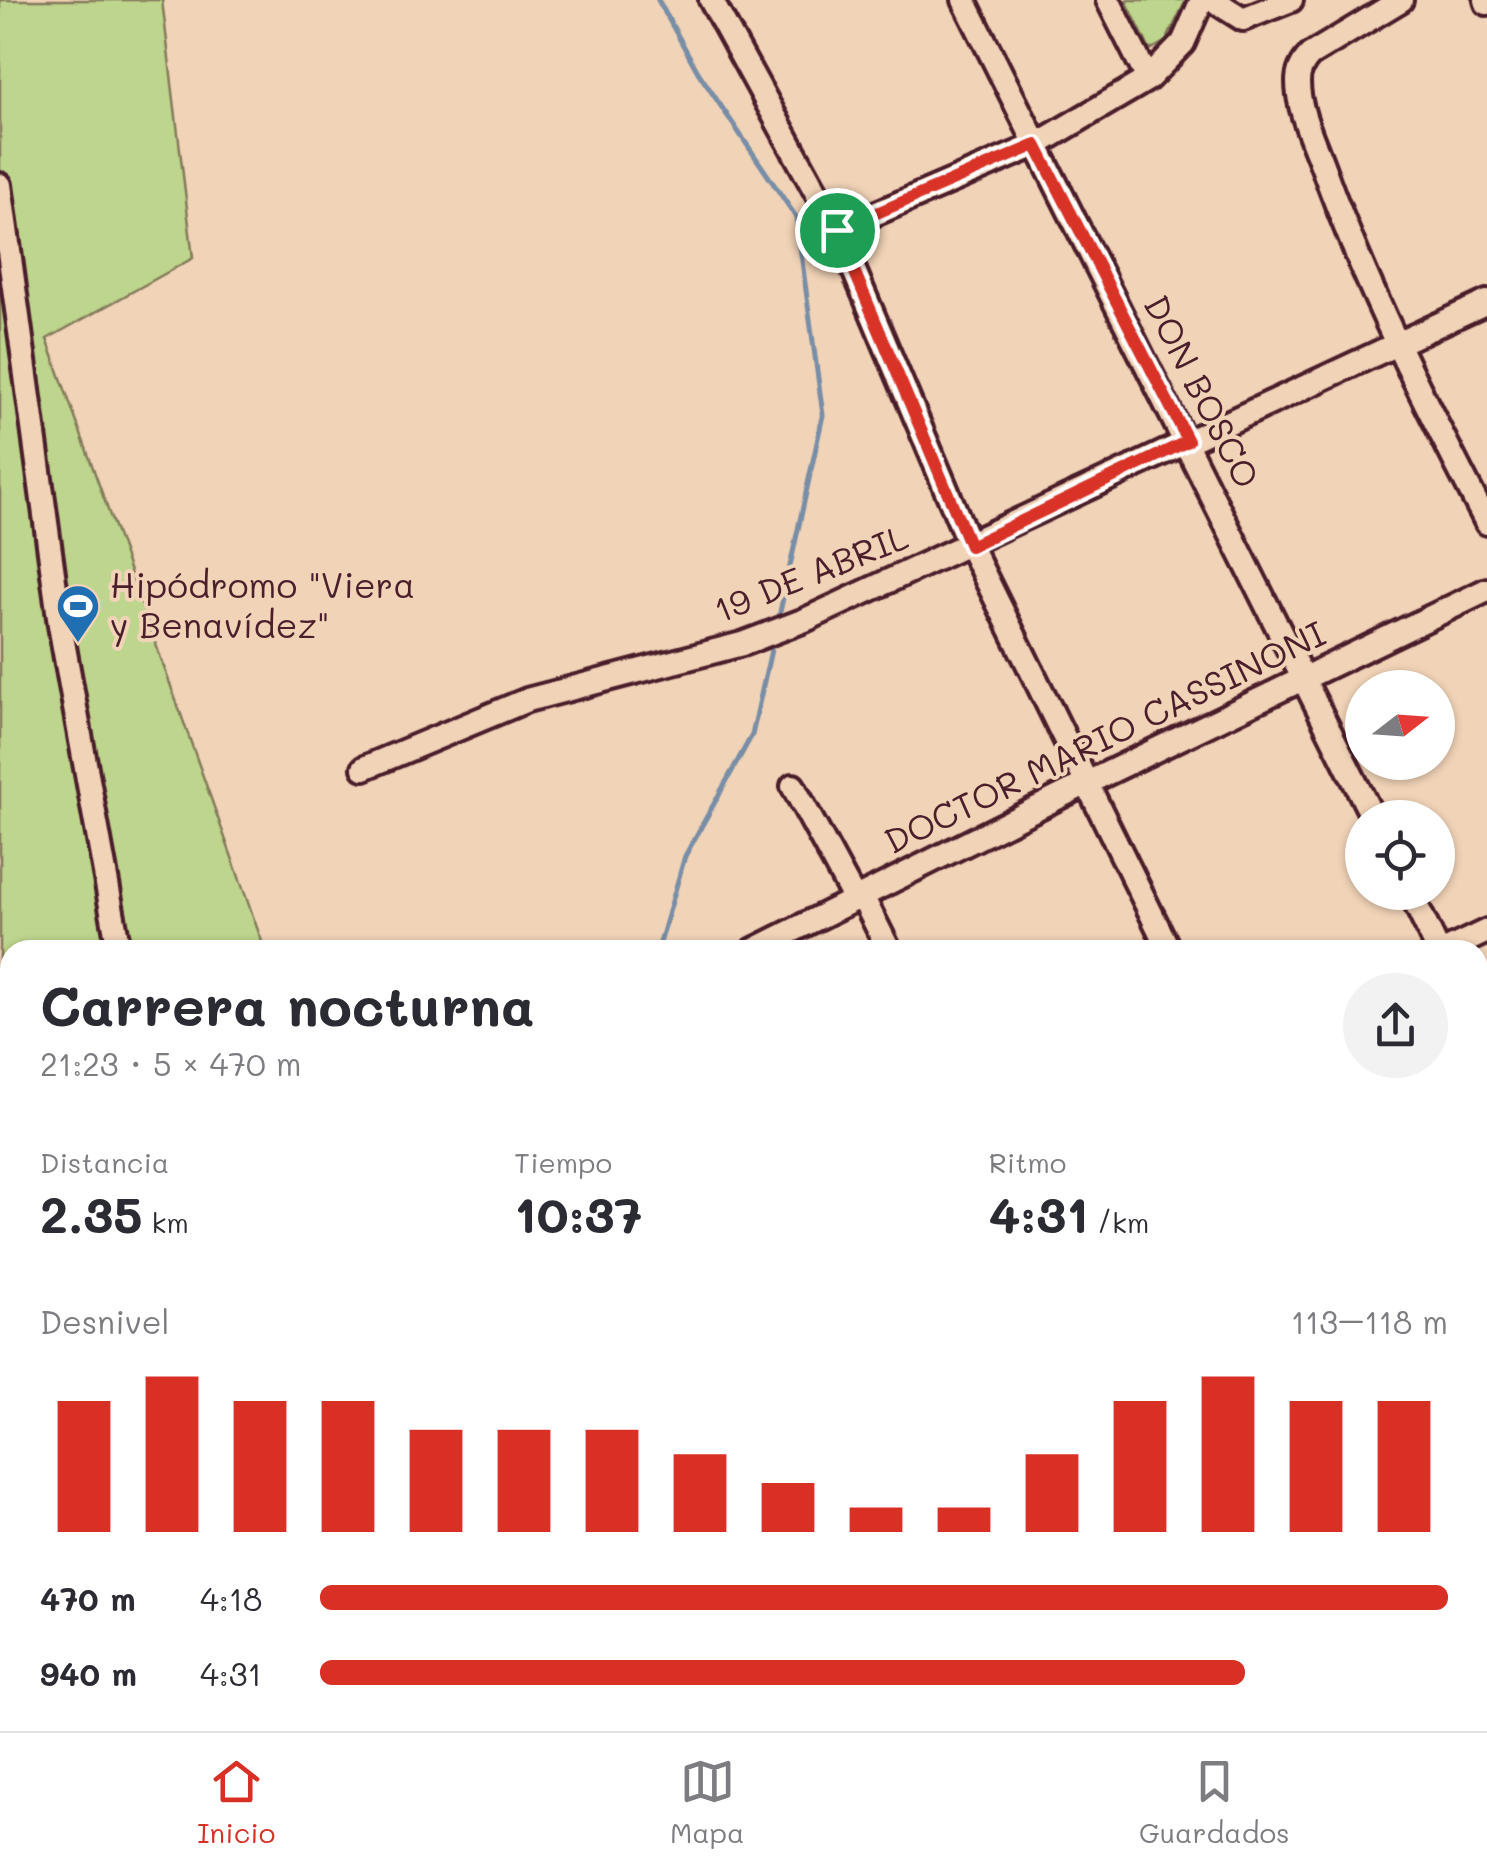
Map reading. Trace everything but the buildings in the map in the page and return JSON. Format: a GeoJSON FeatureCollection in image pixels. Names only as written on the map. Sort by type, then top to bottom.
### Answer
{"type":"FeatureCollection","features":[{"type":"Feature","properties":{"kind":"street"},"geometry":{"type":"LineString","coordinates":[[711,0],[837,230],[970,546],[1164,940]]}},
{"type":"Feature","properties":{"kind":"street","name":"DON BOSCO"},"geometry":{"type":"LineString","coordinates":[[964,0],[1365,800]]}},
{"type":"Feature","properties":{"kind":"street"},"geometry":{"type":"LineString","coordinates":[[1108,0],[1148,79]]}},
{"type":"Feature","properties":{"kind":"street"},"geometry":{"type":"LineString","coordinates":[[837,230],[1036,145],[1148,79],[1183,43],[1202,0]]}},
{"type":"Feature","properties":{"kind":"street"},"geometry":{"type":"LineString","coordinates":[[1213,0],[1243,19],[1291,0]]}},
{"type":"Feature","properties":{"kind":"street"},"geometry":{"type":"LineString","coordinates":[[1401,0],[1305,60],[1298,84],[1304,114],[1355,250],[1400,345],[1405,364],[1487,523]]}},
{"type":"Feature","properties":{"kind":"street"},"geometry":{"type":"LineString","coordinates":[[0,185],[60,625],[118,940]]}},
{"type":"Feature","properties":{"kind":"street","name":"19 DE ABRIL"},"geometry":{"type":"LineString","coordinates":[[364,768],[528,700],[787,627],[970,546],[1487,302]]}},
{"type":"Feature","properties":{"kind":"street","name":"DOCTOR MARIO CASSINONI"},"geometry":{"type":"LineString","coordinates":[[774,940],[1086,782],[1487,590]]}},
{"type":"Feature","properties":{"kind":"street"},"geometry":{"type":"LineString","coordinates":[[793,786],[883,940]]}},
{"type":"Feature","properties":{"kind":"street"},"geometry":{"type":"LineString","coordinates":[[1419,910],[1433,940]]}},
{"type":"Feature","properties":{"kind":"green space","name":"Hipódromo \"Viera y Benavídez\""},"geometry":{"type":"Polygon","coordinates":[[[0,0],[162,0],[193,258],[47,339],[261,940],[0,940],[0,0]]]}},
{"type":"Feature","properties":{"kind":"green space"},"geometry":{"type":"Polygon","coordinates":[[[1126,0],[1186,0],[1166,41],[1150,50],[1126,0]]]}},
{"type":"Feature","properties":{"kind":"waterway"},"geometry":{"type":"LineString","coordinates":[[658,0],[698,72],[796,217],[823,415],[778,621]]}},
{"type":"Feature","properties":{"kind":"waterway"},"geometry":{"type":"LineString","coordinates":[[661,940],[685,856],[752,735],[773,641]]}},
{"type":"Feature","properties":{"kind":"place","name":"Hipódromo \"Viera y Benavídez\""},"geometry":{"type":"Point","coordinates":[78,644]}},
{"type":"Feature","properties":{"kind":"route"},"geometry":{"type":"LineString","coordinates":[[1036,145],[1188,441],[970,546],[837,230],[1036,145]]}}]}
